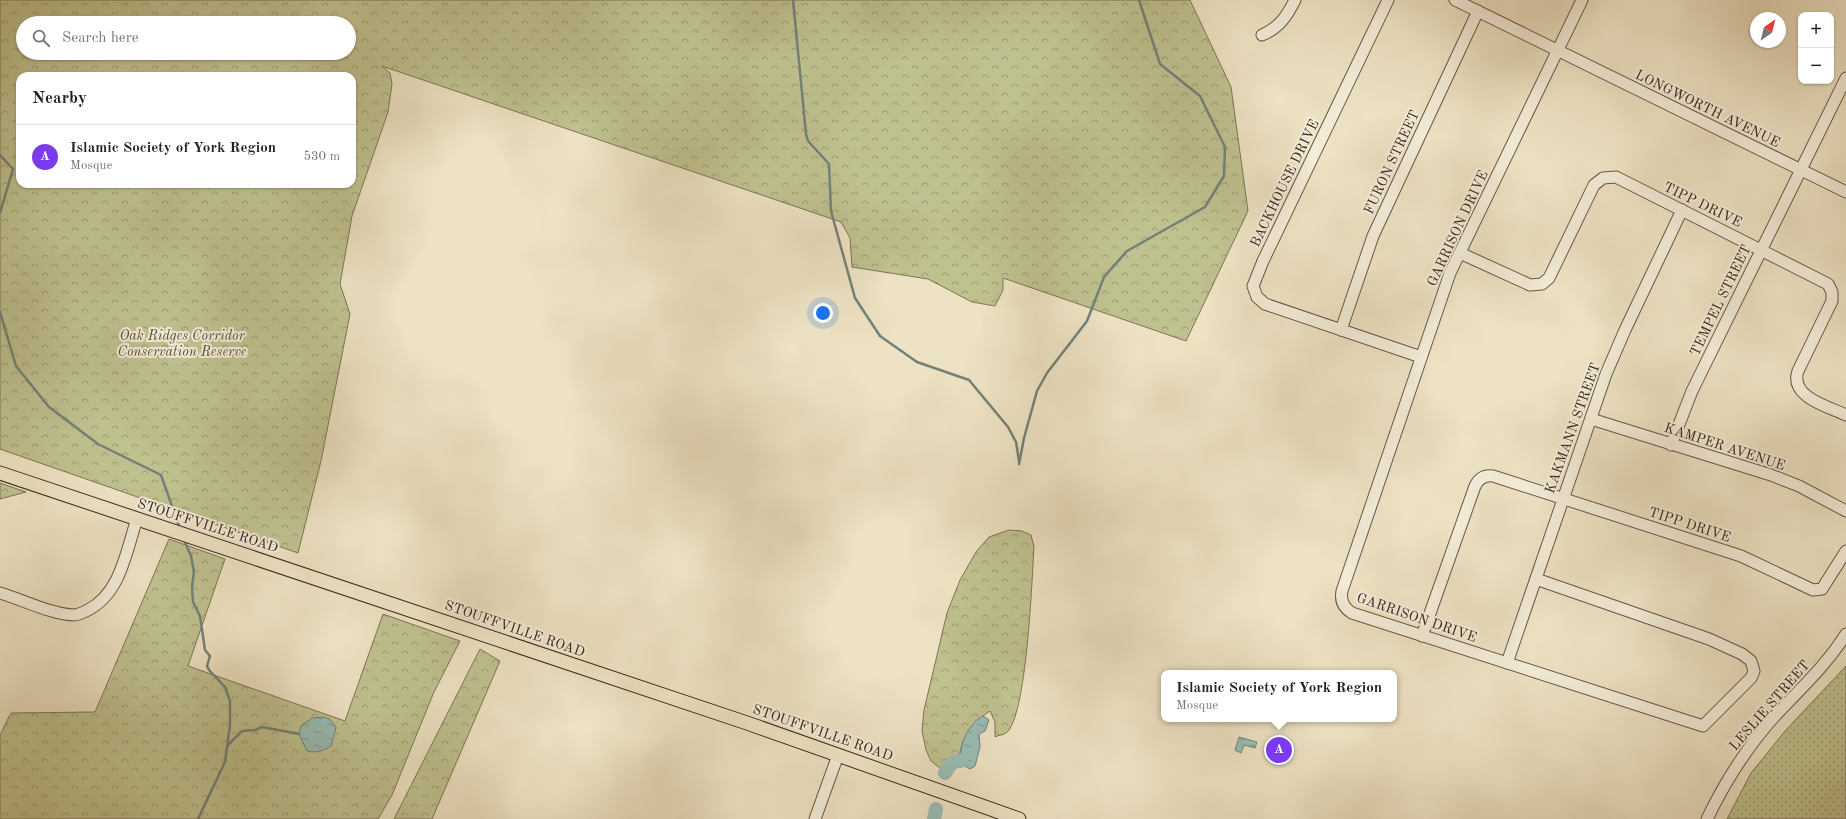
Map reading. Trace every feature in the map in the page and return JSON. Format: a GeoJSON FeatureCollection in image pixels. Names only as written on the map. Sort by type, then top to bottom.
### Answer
{"type":"FeatureCollection","features":[{"type":"Feature","properties":{"kind":"main road","name":"STOUFFVILLE ROAD"},"geometry":{"type":"LineString","coordinates":[[0,473],[838,755],[1019,819]]}},
{"type":"Feature","properties":{"kind":"street"},"geometry":{"type":"LineString","coordinates":[[1262,36],[1286,18],[1295,0]]}},
{"type":"Feature","properties":{"kind":"street","name":"BACKHOUSE DRIVE"},"geometry":{"type":"LineString","coordinates":[[1388,0],[1253,284],[1255,294],[1264,303],[1421,357]]}},
{"type":"Feature","properties":{"kind":"street","name":"LONGWORTH AVENUE"},"geometry":{"type":"LineString","coordinates":[[1456,0],[1846,192]]}},
{"type":"Feature","properties":{"kind":"street","name":"GARRISON DRIVE"},"geometry":{"type":"LineString","coordinates":[[1536,578],[1709,639],[1742,654],[1751,662],[1754,671],[1751,678],[1702,726],[1507,664],[1351,612],[1344,605],[1341,597],[1448,278],[1582,0]]}},
{"type":"Feature","properties":{"kind":"street","name":"FURON STREET"},"geometry":{"type":"LineString","coordinates":[[1341,330],[1373,236],[1478,11]]}},
{"type":"Feature","properties":{"kind":"street"},"geometry":{"type":"LineString","coordinates":[[1843,91],[1846,78]]}},
{"type":"Feature","properties":{"kind":"street","name":"TEMPEL STREET"},"geometry":{"type":"LineString","coordinates":[[1671,445],[1692,391],[1800,170],[1843,91]]}},
{"type":"Feature","properties":{"kind":"street","name":"TIPP DRIVE"},"geometry":{"type":"LineString","coordinates":[[1460,253],[1530,285],[1542,284],[1549,278],[1594,185],[1600,179],[1607,176],[1616,177],[1826,281],[1831,288],[1833,295],[1832,302],[1798,372],[1796,382],[1798,388],[1804,394],[1846,416]]}},
{"type":"Feature","properties":{"kind":"street","name":"KAKMANN STREET"},"geometry":{"type":"LineString","coordinates":[[1507,664],[1604,381],[1625,330],[1682,210]]}},
{"type":"Feature","properties":{"kind":"street","name":"KAMPER AVENUE"},"geometry":{"type":"LineString","coordinates":[[1591,419],[1799,486],[1846,511]]}},
{"type":"Feature","properties":{"kind":"street","name":"TIPP DRIVE"},"geometry":{"type":"LineString","coordinates":[[1422,636],[1474,487],[1479,480],[1485,476],[1493,476],[1741,556],[1813,590],[1822,589],[1846,551]]}},
{"type":"Feature","properties":{"kind":"street"},"geometry":{"type":"LineString","coordinates":[[0,593],[61,613],[74,615],[98,605],[109,594],[116,580],[137,519]]}},
{"type":"Feature","properties":{"kind":"street","name":"LESLIE STREET"},"geometry":{"type":"LineString","coordinates":[[1707,819],[1727,779],[1737,763],[1773,718],[1833,653],[1846,634]]}},
{"type":"Feature","properties":{"kind":"street"},"geometry":{"type":"LineString","coordinates":[[815,819],[838,755]]}},
{"type":"Feature","properties":{"kind":"green space","name":"Oak Ridges Corridor Conservation Reserve"},"geometry":{"type":"Polygon","coordinates":[[[0,0],[1190,0],[1231,87],[1248,211],[1186,341],[1003,278],[1003,290],[995,306],[972,302],[928,279],[852,267],[850,238],[841,222],[382,66],[390,73],[392,84],[388,112],[352,216],[340,284],[350,314],[321,461],[298,553],[0,449],[0,0]]]}},
{"type":"Feature","properties":{"kind":"green space"},"geometry":{"type":"Polygon","coordinates":[[[0,483],[26,492],[0,499],[0,483]]]}},
{"type":"Feature","properties":{"kind":"green space"},"geometry":{"type":"Polygon","coordinates":[[[1009,530],[1022,531],[1031,535],[1034,547],[1027,646],[1019,702],[1013,722],[1006,733],[995,737],[995,722],[990,711],[976,722],[967,734],[961,748],[958,766],[941,769],[931,761],[926,750],[922,731],[924,710],[947,613],[960,580],[976,552],[989,537],[1009,530]]]}},
{"type":"Feature","properties":{"kind":"green space"},"geometry":{"type":"Polygon","coordinates":[[[169,539],[225,559],[188,666],[345,721],[383,614],[460,641],[434,692],[392,795],[378,819],[0,819],[0,735],[11,713],[95,712],[169,539]]]}},
{"type":"Feature","properties":{"kind":"green space"},"geometry":{"type":"Polygon","coordinates":[[[480,649],[500,661],[432,819],[394,819],[480,649]]]}},
{"type":"Feature","properties":{"kind":"green space"},"geometry":{"type":"Polygon","coordinates":[[[1846,666],[1846,819],[1727,819],[1751,773],[1786,730],[1846,666]]]}},
{"type":"Feature","properties":{"kind":"water"},"geometry":{"type":"Polygon","coordinates":[[[983,716],[989,720],[985,731],[979,734],[980,747],[975,766],[970,769],[964,765],[961,758],[961,750],[967,733],[977,720],[983,716]]]}},
{"type":"Feature","properties":{"kind":"water"},"geometry":{"type":"Polygon","coordinates":[[[323,717],[329,719],[336,727],[331,746],[320,751],[307,751],[299,734],[301,726],[312,718],[323,717]]]}},
{"type":"Feature","properties":{"kind":"water"},"geometry":{"type":"Polygon","coordinates":[[[1239,737],[1257,742],[1255,748],[1244,745],[1241,753],[1235,750],[1239,737]]]}},
{"type":"Feature","properties":{"kind":"waterway"},"geometry":{"type":"LineString","coordinates":[[793,0],[806,134],[808,141],[829,164],[831,211],[855,298],[880,336],[917,362],[969,380],[1008,427],[1016,442],[1019,461]]}},
{"type":"Feature","properties":{"kind":"waterway"},"geometry":{"type":"LineString","coordinates":[[1019,464],[1024,438],[1037,391],[1047,373],[1087,321],[1104,277],[1127,251],[1205,207],[1224,176],[1225,147],[1200,96],[1160,64],[1139,0]]}},
{"type":"Feature","properties":{"kind":"waterway"},"geometry":{"type":"LineString","coordinates":[[0,155],[13,169],[0,213]]}},
{"type":"Feature","properties":{"kind":"waterway"},"geometry":{"type":"LineString","coordinates":[[0,312],[16,366],[49,407],[98,444],[161,475],[179,526]]}},
{"type":"Feature","properties":{"kind":"waterway"},"geometry":{"type":"LineString","coordinates":[[185,542],[191,556],[194,572],[192,587],[193,602],[200,616],[205,650],[210,656],[207,666],[225,687],[230,701],[230,725],[225,762],[198,819]]}},
{"type":"Feature","properties":{"kind":"waterway"},"geometry":{"type":"LineString","coordinates":[[228,745],[242,731],[255,730],[262,727],[299,734]]}},
{"type":"Feature","properties":{"kind":"waterway"},"geometry":{"type":"LineString","coordinates":[[945,773],[953,763],[961,761]]}},
{"type":"Feature","properties":{"kind":"waterway"},"geometry":{"type":"LineString","coordinates":[[934,819],[936,809]]}},
{"type":"Feature","properties":{"kind":"place","name":"Islamic Society of York Region"},"geometry":{"type":"Point","coordinates":[1279,750]}}]}
